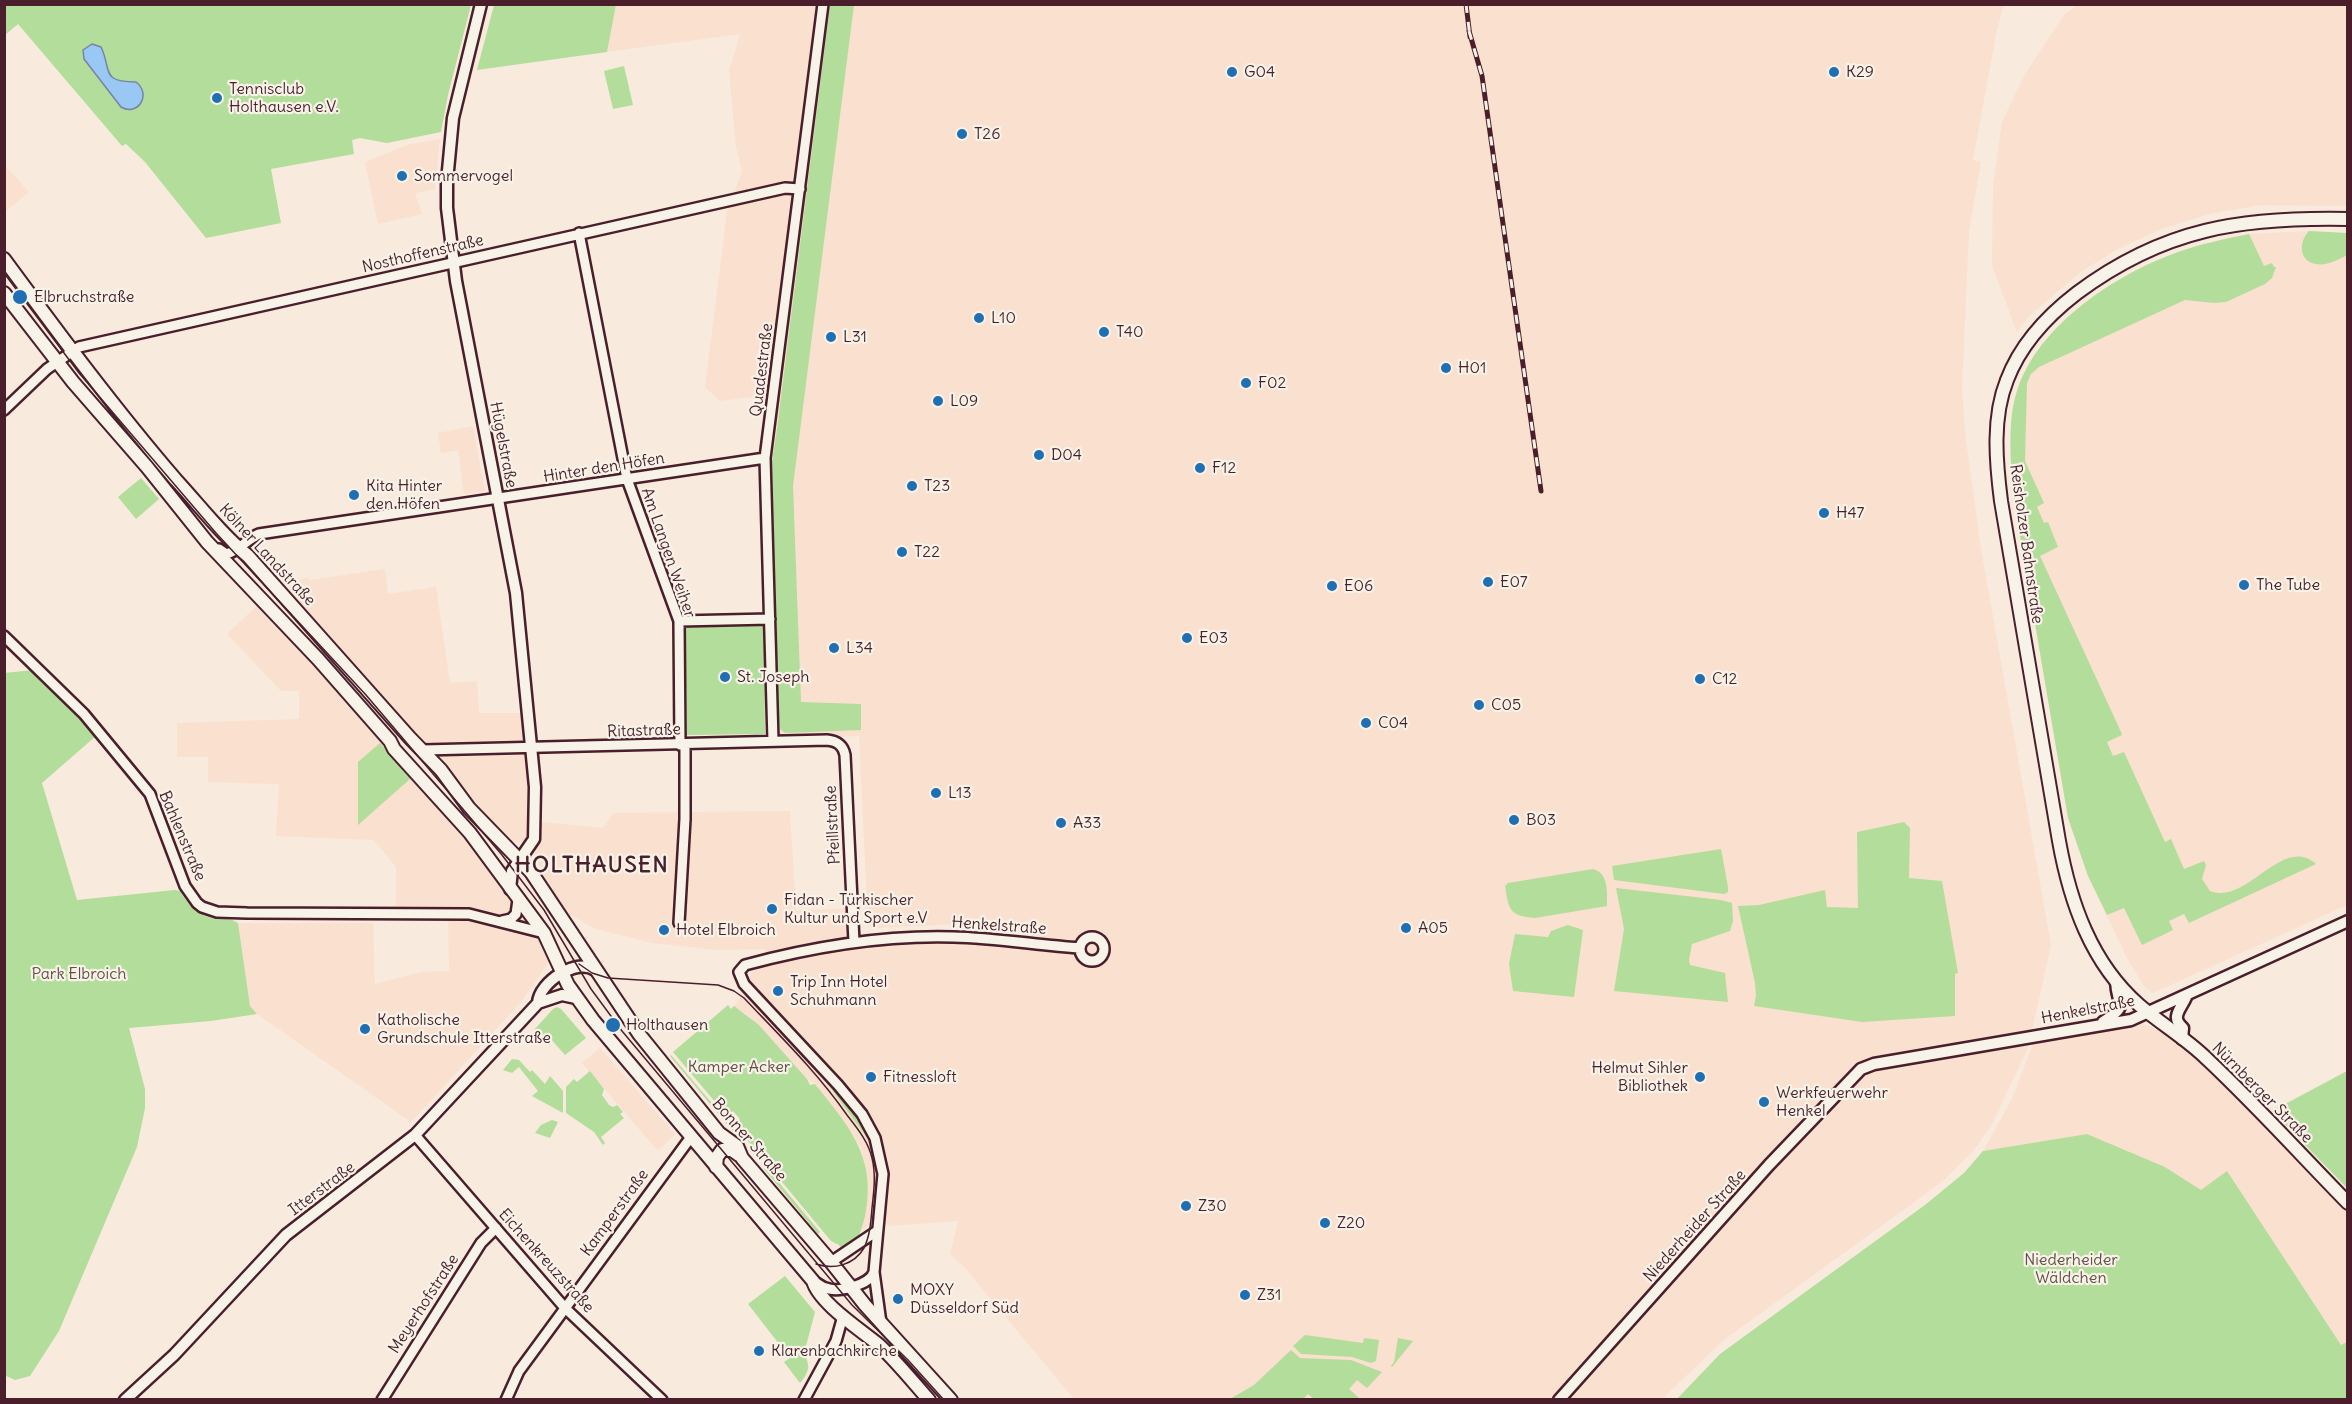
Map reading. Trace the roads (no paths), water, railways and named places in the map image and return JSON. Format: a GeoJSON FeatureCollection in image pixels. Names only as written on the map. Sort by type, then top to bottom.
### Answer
{"type":"FeatureCollection","features":[{"type":"Feature","properties":{"kind":"main road","name":"Reisholzer Bahnstraße"},"geometry":{"type":"LineString","coordinates":[[2148,1013],[2116,981],[2093,947],[2076,913],[2067,883],[2001,501],[1997,438],[2006,381],[2017,356],[2031,336],[2049,317],[2102,275],[2145,251],[2168,241],[2242,223],[2282,219],[2348,219]]}},
{"type":"Feature","properties":{"kind":"main road","name":"Kölner Landstraße"},"geometry":{"type":"LineString","coordinates":[[4,259],[123,417],[220,530],[272,583],[441,770],[469,808],[521,859]]}},
{"type":"Feature","properties":{"kind":"main road","name":"Kölner Landstraße"},"geometry":{"type":"LineString","coordinates":[[4,293],[56,362],[147,467],[207,542],[318,659],[429,789],[442,800],[510,889]]}},
{"type":"Feature","properties":{"kind":"main road"},"geometry":{"type":"LineString","coordinates":[[246,584],[249,577],[255,574],[272,583]]}},
{"type":"Feature","properties":{"kind":"main road"},"geometry":{"type":"LineString","coordinates":[[390,741],[411,754],[423,750]]}},
{"type":"Feature","properties":{"kind":"main road","name":"Bonner Straße"},"geometry":{"type":"LineString","coordinates":[[521,859],[561,919],[576,936],[639,1034],[719,1133],[737,1146],[742,1158],[881,1323],[951,1400]]}},
{"type":"Feature","properties":{"kind":"main road"},"geometry":{"type":"LineString","coordinates":[[510,889],[544,933],[576,998],[813,1281],[815,1288],[843,1316],[879,1346],[929,1400]]}},
{"type":"Feature","properties":{"kind":"main road","name":"Nürnberger Straße"},"geometry":{"type":"LineString","coordinates":[[2148,1013],[2206,1057],[2348,1203]]}},
{"type":"Feature","properties":{"kind":"main road"},"geometry":{"type":"LineString","coordinates":[[716,1167],[717,1157],[722,1150],[732,1150],[742,1158]]}},
{"type":"Feature","properties":{"kind":"street","name":"Hügelstraße"},"geometry":{"type":"LineString","coordinates":[[482,4],[451,132],[447,198],[453,262],[516,593],[537,804],[536,831],[529,850],[512,871],[510,889]]}},
{"type":"Feature","properties":{"kind":"street","name":"Quadestraße"},"geometry":{"type":"LineString","coordinates":[[773,741],[765,458],[823,4]]}},
{"type":"Feature","properties":{"kind":"street","name":"Nosthoffenstraße"},"geometry":{"type":"LineString","coordinates":[[56,362],[79,347],[216,318],[579,233],[786,188],[800,189]]}},
{"type":"Feature","properties":{"kind":"street","name":"Am Langen Weiher"},"geometry":{"type":"LineString","coordinates":[[579,233],[627,479],[679,621],[685,819],[679,923]]}},
{"type":"Feature","properties":{"kind":"street"},"geometry":{"type":"LineString","coordinates":[[4,410],[56,362]]}},
{"type":"Feature","properties":{"kind":"street","name":"Hinter den Höfen"},"geometry":{"type":"LineString","coordinates":[[238,548],[259,534],[765,458]]}},
{"type":"Feature","properties":{"kind":"street"},"geometry":{"type":"LineString","coordinates":[[207,542],[226,554],[234,553],[238,548]]}},
{"type":"Feature","properties":{"kind":"street"},"geometry":{"type":"LineString","coordinates":[[679,621],[770,620]]}},
{"type":"Feature","properties":{"kind":"street","name":"Bahlenstraße"},"geometry":{"type":"LineString","coordinates":[[4,636],[84,714],[150,794],[185,886],[202,907],[217,912],[247,913],[469,914],[544,933]]}},
{"type":"Feature","properties":{"kind":"street","name":"Ritastraße"},"geometry":{"type":"LineString","coordinates":[[423,750],[827,740],[839,744]]}},
{"type":"Feature","properties":{"kind":"street","name":"Pfeillstraße"},"geometry":{"type":"LineString","coordinates":[[839,744],[845,754],[854,942]]}},
{"type":"Feature","properties":{"kind":"street"},"geometry":{"type":"LineString","coordinates":[[441,770],[441,757],[450,750]]}},
{"type":"Feature","properties":{"kind":"street"},"geometry":{"type":"LineString","coordinates":[[500,922],[511,919],[516,914],[518,900]]}},
{"type":"Feature","properties":{"kind":"street","name":"Henkelstraße"},"geometry":{"type":"LineString","coordinates":[[1854,1074],[1874,1064],[2131,1020],[2186,997],[2348,921]]}},
{"type":"Feature","properties":{"kind":"street","name":"Henkelstraße"},"geometry":{"type":"LineString","coordinates":[[877,1231],[882,1202],[883,1174],[879,1148],[868,1125],[862,1114],[825,1070],[744,984],[739,976],[740,969],[749,964],[854,942],[951,937],[1080,948]]}},
{"type":"Feature","properties":{"kind":"street"},"geometry":{"type":"LineString","coordinates":[[562,973],[585,966],[596,970]]}},
{"type":"Feature","properties":{"kind":"street","name":"Itterstraße"},"geometry":{"type":"LineString","coordinates":[[125,1400],[174,1355],[286,1235],[416,1135],[538,1003],[540,993],[552,979],[562,973]]}},
{"type":"Feature","properties":{"kind":"street"},"geometry":{"type":"LineString","coordinates":[[2099,1025],[2119,1010],[2120,1001],[2116,992],[2116,981]]}},
{"type":"Feature","properties":{"kind":"street"},"geometry":{"type":"LineString","coordinates":[[538,1003],[562,994],[576,998]]}},
{"type":"Feature","properties":{"kind":"street"},"geometry":{"type":"LineString","coordinates":[[2182,1039],[2183,1028],[2177,1021],[2176,1013],[2186,997]]}},
{"type":"Feature","properties":{"kind":"street","name":"Niederheider Straße"},"geometry":{"type":"LineString","coordinates":[[1559,1400],[1769,1165],[1854,1074]]}},
{"type":"Feature","properties":{"kind":"street","name":"Eichenkreuzstraße"},"geometry":{"type":"LineString","coordinates":[[416,1135],[565,1308],[662,1400]]}},
{"type":"Feature","properties":{"kind":"street","name":"Kamperstraße"},"geometry":{"type":"LineString","coordinates":[[506,1400],[519,1371],[691,1137]]}},
{"type":"Feature","properties":{"kind":"street","name":"Meyerhofstraße"},"geometry":{"type":"LineString","coordinates":[[381,1400],[482,1243],[496,1228]]}},
{"type":"Feature","properties":{"kind":"street"},"geometry":{"type":"LineString","coordinates":[[813,1281],[828,1289],[851,1287],[872,1279],[878,1240],[877,1231],[831,1262]]}},
{"type":"Feature","properties":{"kind":"street"},"geometry":{"type":"LineString","coordinates":[[874,1272],[881,1323]]}},
{"type":"Feature","properties":{"kind":"street"},"geometry":{"type":"LineString","coordinates":[[804,1400],[836,1341],[843,1316]]}},
{"type":"Feature","properties":{"kind":"water"},"geometry":{"type":"Polygon","coordinates":[[[92,44],[101,47],[112,77],[117,80],[136,82],[141,87],[143,98],[137,107],[127,109],[121,107],[84,59],[83,50],[92,44]]]}},
{"type":"Feature","properties":{"kind":"tram line"},"geometry":{"type":"LineString","coordinates":[[4,273],[79,373],[216,533],[366,695],[502,855],[544,910],[591,989],[622,1031],[852,1305],[908,1360],[944,1400]]}},
{"type":"Feature","properties":{"kind":"tram line"},"geometry":{"type":"LineString","coordinates":[[579,964],[592,973],[608,978],[718,985],[734,991],[744,998],[784,1040],[835,1099],[862,1135],[872,1158],[874,1183],[871,1223],[868,1239],[855,1259],[836,1266],[816,1264]]}},
{"type":"Feature","properties":{"kind":"railway"},"geometry":{"type":"LineString","coordinates":[[1466,4],[1470,37]]}},
{"type":"Feature","properties":{"kind":"railway"},"geometry":{"type":"LineString","coordinates":[[1469,31],[1482,76],[1541,491]]}},
{"type":"Feature","properties":{"kind":"place","name":"G04"},"geometry":{"type":"Point","coordinates":[1232,72]}},
{"type":"Feature","properties":{"kind":"place","name":"K29"},"geometry":{"type":"Point","coordinates":[1834,72]}},
{"type":"Feature","properties":{"kind":"place","name":"Tennisclub Holthausen e.V."},"geometry":{"type":"Point","coordinates":[217,98]}},
{"type":"Feature","properties":{"kind":"place","name":"T26"},"geometry":{"type":"Point","coordinates":[962,134]}},
{"type":"Feature","properties":{"kind":"place","name":"Sommervogel"},"geometry":{"type":"Point","coordinates":[402,176]}},
{"type":"Feature","properties":{"kind":"place","name":"Elbruchstraße"},"geometry":{"type":"Point","coordinates":[20,297]}},
{"type":"Feature","properties":{"kind":"place","name":"L10"},"geometry":{"type":"Point","coordinates":[979,318]}},
{"type":"Feature","properties":{"kind":"place","name":"T40"},"geometry":{"type":"Point","coordinates":[1104,332]}},
{"type":"Feature","properties":{"kind":"place","name":"L31"},"geometry":{"type":"Point","coordinates":[831,337]}},
{"type":"Feature","properties":{"kind":"place","name":"H01"},"geometry":{"type":"Point","coordinates":[1446,368]}},
{"type":"Feature","properties":{"kind":"place","name":"F02"},"geometry":{"type":"Point","coordinates":[1246,383]}},
{"type":"Feature","properties":{"kind":"place","name":"L09"},"geometry":{"type":"Point","coordinates":[938,401]}},
{"type":"Feature","properties":{"kind":"place","name":"D04"},"geometry":{"type":"Point","coordinates":[1039,455]}},
{"type":"Feature","properties":{"kind":"place","name":"F12"},"geometry":{"type":"Point","coordinates":[1200,468]}},
{"type":"Feature","properties":{"kind":"place","name":"T23"},"geometry":{"type":"Point","coordinates":[912,486]}},
{"type":"Feature","properties":{"kind":"place","name":"Kita Hinter den Höfen"},"geometry":{"type":"Point","coordinates":[354,495]}},
{"type":"Feature","properties":{"kind":"place","name":"H47"},"geometry":{"type":"Point","coordinates":[1824,513]}},
{"type":"Feature","properties":{"kind":"place","name":"T22"},"geometry":{"type":"Point","coordinates":[902,552]}},
{"type":"Feature","properties":{"kind":"place","name":"E07"},"geometry":{"type":"Point","coordinates":[1488,582]}},
{"type":"Feature","properties":{"kind":"place","name":"The Tube"},"geometry":{"type":"Point","coordinates":[2244,585]}},
{"type":"Feature","properties":{"kind":"place","name":"E06"},"geometry":{"type":"Point","coordinates":[1332,586]}},
{"type":"Feature","properties":{"kind":"place","name":"E03"},"geometry":{"type":"Point","coordinates":[1187,638]}},
{"type":"Feature","properties":{"kind":"place","name":"L34"},"geometry":{"type":"Point","coordinates":[834,648]}},
{"type":"Feature","properties":{"kind":"place","name":"St. Joseph"},"geometry":{"type":"Point","coordinates":[725,677]}},
{"type":"Feature","properties":{"kind":"place","name":"C12"},"geometry":{"type":"Point","coordinates":[1700,679]}},
{"type":"Feature","properties":{"kind":"place","name":"C05"},"geometry":{"type":"Point","coordinates":[1479,705]}},
{"type":"Feature","properties":{"kind":"place","name":"C04"},"geometry":{"type":"Point","coordinates":[1366,723]}},
{"type":"Feature","properties":{"kind":"place","name":"L13"},"geometry":{"type":"Point","coordinates":[936,793]}},
{"type":"Feature","properties":{"kind":"place","name":"B03"},"geometry":{"type":"Point","coordinates":[1514,820]}},
{"type":"Feature","properties":{"kind":"place","name":"A33"},"geometry":{"type":"Point","coordinates":[1061,823]}},
{"type":"Feature","properties":{"kind":"place","name":"Fidan - Türkischer Kultur und Sport e.V"},"geometry":{"type":"Point","coordinates":[772,909]}},
{"type":"Feature","properties":{"kind":"place","name":"A05"},"geometry":{"type":"Point","coordinates":[1406,928]}},
{"type":"Feature","properties":{"kind":"place","name":"Hotel Elbroich"},"geometry":{"type":"Point","coordinates":[664,930]}},
{"type":"Feature","properties":{"kind":"place","name":"Trip Inn Hotel Schuhmann"},"geometry":{"type":"Point","coordinates":[778,991]}},
{"type":"Feature","properties":{"kind":"place","name":"Holthausen"},"geometry":{"type":"Point","coordinates":[613,1025]}},
{"type":"Feature","properties":{"kind":"place","name":"Katholische Grundschule Itterstraße"},"geometry":{"type":"Point","coordinates":[365,1029]}},
{"type":"Feature","properties":{"kind":"place","name":"Fitnessloft"},"geometry":{"type":"Point","coordinates":[871,1077]}},
{"type":"Feature","properties":{"kind":"place","name":"Helmut Sihler Bibliothek"},"geometry":{"type":"Point","coordinates":[1700,1077]}},
{"type":"Feature","properties":{"kind":"place","name":"Werkfeuerwehr Henkel"},"geometry":{"type":"Point","coordinates":[1764,1102]}},
{"type":"Feature","properties":{"kind":"place","name":"Z30"},"geometry":{"type":"Point","coordinates":[1186,1206]}},
{"type":"Feature","properties":{"kind":"place","name":"Z20"},"geometry":{"type":"Point","coordinates":[1325,1223]}},
{"type":"Feature","properties":{"kind":"place","name":"Z31"},"geometry":{"type":"Point","coordinates":[1245,1295]}},
{"type":"Feature","properties":{"kind":"place","name":"MOXY Düsseldorf Süd"},"geometry":{"type":"Point","coordinates":[898,1299]}},
{"type":"Feature","properties":{"kind":"place","name":"Klarenbachkirche"},"geometry":{"type":"Point","coordinates":[759,1351]}},
{"type":"Feature","properties":{"kind":"district","name":"HOLTHAUSEN"},"geometry":{"type":"Point","coordinates":[592,866]}},
{"type":"Feature","properties":{"kind":"park label","name":"Park Elbroich"},"geometry":{"type":"Point","coordinates":[79,974]}},
{"type":"Feature","properties":{"kind":"park label","name":"Kamper Acker"},"geometry":{"type":"Point","coordinates":[739,1067]}},
{"type":"Feature","properties":{"kind":"park label","name":"Niederheider Wäldchen"},"geometry":{"type":"Point","coordinates":[2071,1269]}}]}
